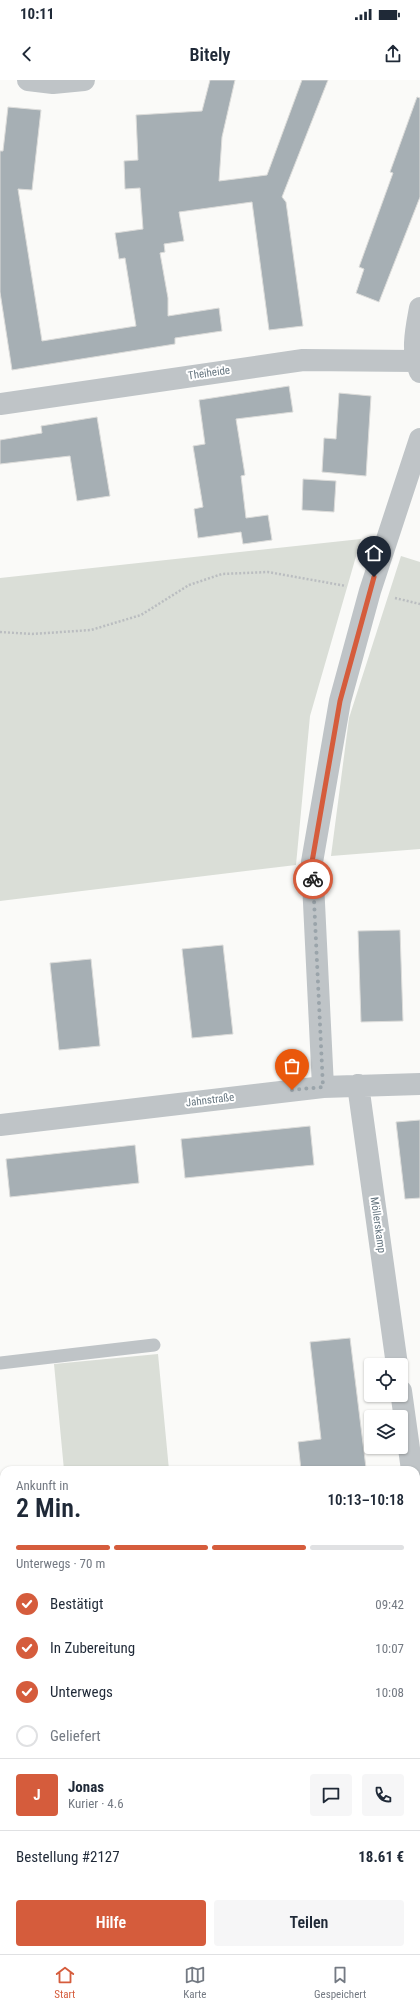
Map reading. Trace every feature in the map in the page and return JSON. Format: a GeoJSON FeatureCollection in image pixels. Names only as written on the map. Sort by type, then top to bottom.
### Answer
{"type":"FeatureCollection","features":[{"type":"Feature","properties":{"kind":"street"},"geometry":{"type":"LineString","coordinates":[[28,80],[53,83],[84,80]]}},
{"type":"Feature","properties":{"kind":"street"},"geometry":{"type":"LineString","coordinates":[[418,366],[414,344],[420,308]]}},
{"type":"Feature","properties":{"kind":"street","name":"Theiheide"},"geometry":{"type":"LineString","coordinates":[[0,404],[303,360],[418,366]]}},
{"type":"Feature","properties":{"kind":"street"},"geometry":{"type":"LineString","coordinates":[[323,1087],[312,862],[340,701],[370,591],[420,439]]}},
{"type":"Feature","properties":{"kind":"street","name":"Jahnstraße"},"geometry":{"type":"LineString","coordinates":[[0,1125],[323,1087],[420,1084]]}},
{"type":"Feature","properties":{"kind":"street","name":"Möllerskamp"},"geometry":{"type":"LineString","coordinates":[[358,1085],[396,1358]]}},
{"type":"Feature","properties":{"kind":"street"},"geometry":{"type":"LineString","coordinates":[[403,1402],[411,1466]]}},
{"type":"Feature","properties":{"kind":"street"},"geometry":{"type":"LineString","coordinates":[[420,1529],[420,1534]]}},
{"type":"Feature","properties":{"kind":"lane"},"geometry":{"type":"LineString","coordinates":[[0,1363],[154,1345]]}},
{"type":"Feature","properties":{"kind":"path"},"geometry":{"type":"LineString","coordinates":[[0,632],[32,634],[92,630],[141,615],[189,585],[222,574],[268,572],[370,591],[420,604]]}},
{"type":"Feature","properties":{"kind":"shaded area"},"geometry":{"type":"Polygon","coordinates":[[[361,539],[310,716],[296,865],[0,901],[0,578],[361,539]]]}},
{"type":"Feature","properties":{"kind":"shaded area"},"geometry":{"type":"Polygon","coordinates":[[[401,556],[420,562],[420,849],[331,856],[349,718],[401,556]]]}},
{"type":"Feature","properties":{"kind":"shaded area"},"geometry":{"type":"Polygon","coordinates":[[[158,1354],[169,1466],[64,1466],[54,1364],[158,1354]]]}},
{"type":"Feature","properties":{"kind":"building"},"geometry":{"type":"Polygon","coordinates":[[[210,80],[235,80],[222,137],[219,181],[267,175],[302,80],[328,80],[282,197],[286,202],[303,326],[269,330],[252,202],[179,212],[184,241],[164,244],[165,252],[160,253],[168,298],[168,316],[219,308],[222,331],[175,338],[175,344],[12,370],[0,292],[0,151],[3,151],[8,107],[41,110],[32,190],[18,189],[42,341],[136,326],[125,258],[119,259],[115,233],[143,229],[140,188],[125,189],[124,161],[138,160],[136,115],[202,111],[210,80]]]}},
{"type":"Feature","properties":{"kind":"building"},"geometry":{"type":"Polygon","coordinates":[[[417,97],[420,98],[420,197],[379,302],[356,293],[364,269],[359,267],[393,173],[390,172],[417,97]]]}},
{"type":"Feature","properties":{"kind":"building"},"geometry":{"type":"Polygon","coordinates":[[[289,386],[293,412],[236,419],[245,475],[241,476],[246,518],[268,515],[272,540],[243,544],[241,532],[198,538],[194,509],[203,507],[193,446],[205,444],[199,400],[289,386]]]}},
{"type":"Feature","properties":{"kind":"building"},"geometry":{"type":"Polygon","coordinates":[[[339,393],[371,396],[366,476],[322,472],[324,438],[336,439],[339,393]]]}},
{"type":"Feature","properties":{"kind":"building"},"geometry":{"type":"Polygon","coordinates":[[[97,417],[110,496],[77,501],[70,456],[0,464],[0,440],[42,433],[41,426],[97,417]]]}},
{"type":"Feature","properties":{"kind":"building"},"geometry":{"type":"Polygon","coordinates":[[[303,479],[336,481],[334,512],[302,510],[303,479]]]}},
{"type":"Feature","properties":{"kind":"building"},"geometry":{"type":"Polygon","coordinates":[[[400,930],[403,1021],[361,1022],[358,931],[400,930]]]}},
{"type":"Feature","properties":{"kind":"building"},"geometry":{"type":"Polygon","coordinates":[[[223,945],[233,1034],[192,1038],[182,949],[223,945]]]}},
{"type":"Feature","properties":{"kind":"building"},"geometry":{"type":"Polygon","coordinates":[[[91,959],[100,1046],[59,1050],[50,963],[91,959]]]}},
{"type":"Feature","properties":{"kind":"building"},"geometry":{"type":"Polygon","coordinates":[[[420,1120],[420,1198],[405,1199],[396,1122],[420,1120]]]}},
{"type":"Feature","properties":{"kind":"building"},"geometry":{"type":"Polygon","coordinates":[[[310,1126],[314,1165],[185,1178],[181,1139],[310,1126]]]}},
{"type":"Feature","properties":{"kind":"building"},"geometry":{"type":"Polygon","coordinates":[[[135,1145],[139,1183],[10,1197],[6,1159],[135,1145]]]}},
{"type":"Feature","properties":{"kind":"building"},"geometry":{"type":"Polygon","coordinates":[[[350,1338],[366,1466],[301,1466],[298,1442],[321,1439],[310,1342],[350,1338]]]}},
{"type":"Feature","properties":{"kind":"way so far"},"geometry":{"type":"LineString","coordinates":[[292,1090],[323,1087],[313,879]]}},
{"type":"Feature","properties":{"kind":"route"},"geometry":{"type":"LineString","coordinates":[[313,879],[312,862],[340,701],[374,577]]}}]}
